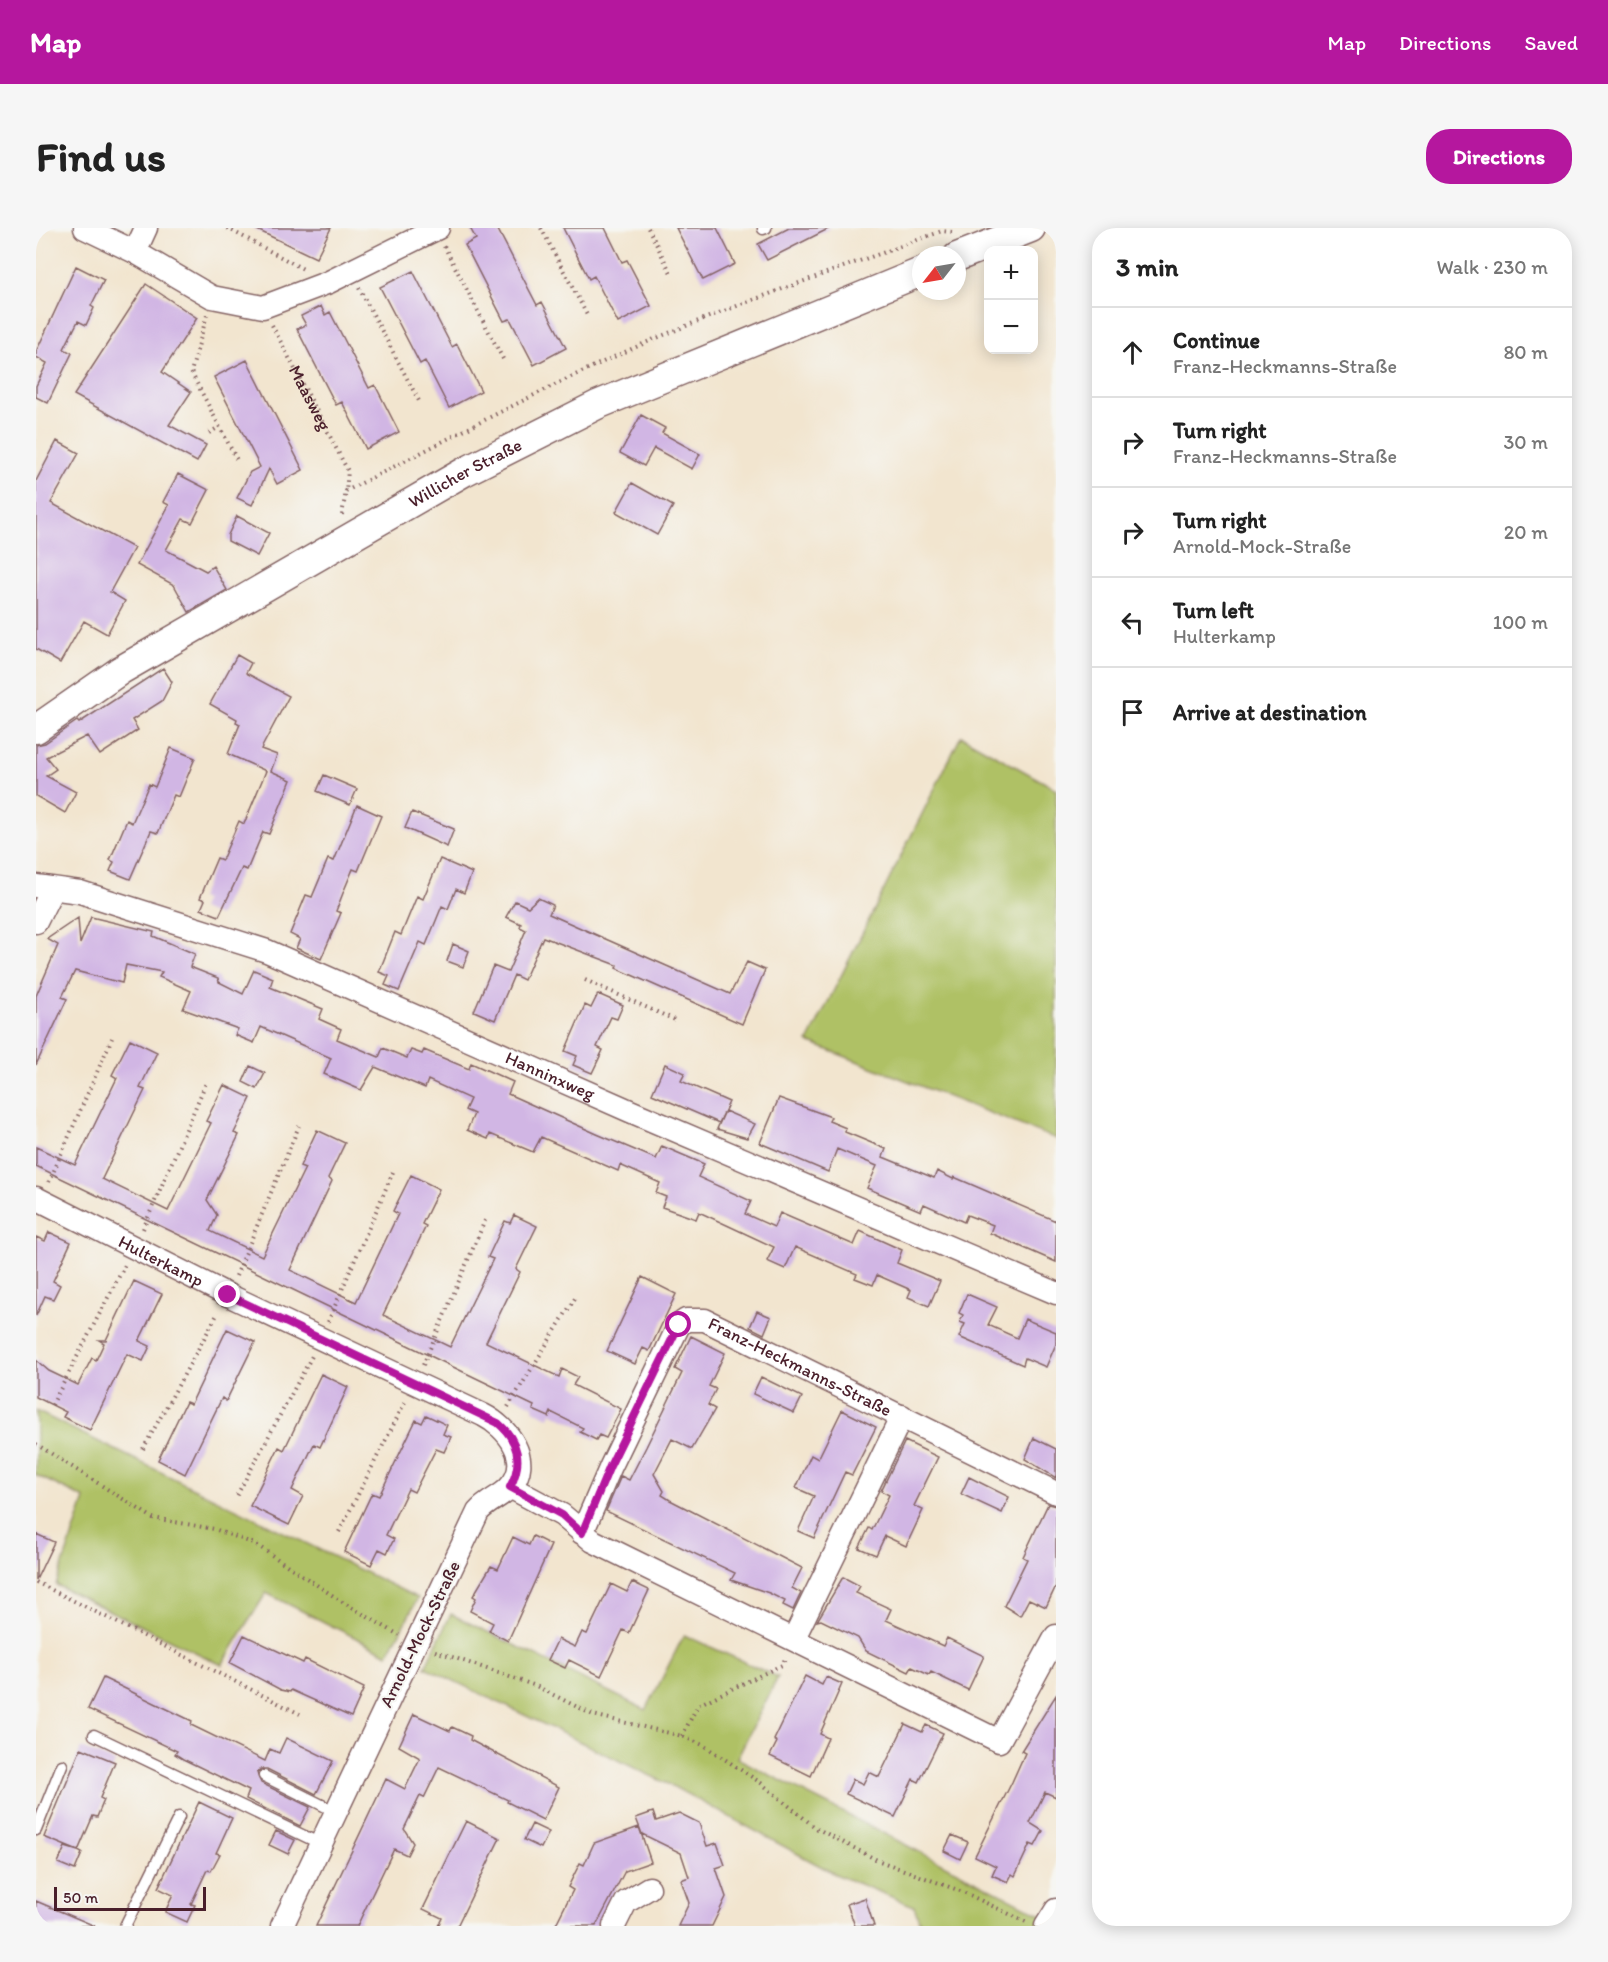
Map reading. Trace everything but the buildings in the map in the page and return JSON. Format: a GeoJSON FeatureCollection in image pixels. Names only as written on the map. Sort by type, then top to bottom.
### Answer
{"type":"FeatureCollection","features":[{"type":"Feature","properties":{"kind":"street"},"geometry":{"type":"LineString","coordinates":[[85,228],[135,252],[212,297],[263,307],[351,272],[437,228]]}},
{"type":"Feature","properties":{"kind":"street"},"geometry":{"type":"LineString","coordinates":[[135,252],[146,228]]}},
{"type":"Feature","properties":{"kind":"street"},"geometry":{"type":"LineString","coordinates":[[958,245],[1031,228]]}},
{"type":"Feature","properties":{"kind":"street","name":"Willicher Straße"},"geometry":{"type":"LineString","coordinates":[[36,729],[120,670],[464,472],[597,405],[912,276]]}},
{"type":"Feature","properties":{"kind":"street"},"geometry":{"type":"LineString","coordinates":[[36,922],[44,888]]}},
{"type":"Feature","properties":{"kind":"street","name":"Hanninxweg"},"geometry":{"type":"LineString","coordinates":[[44,888],[80,892],[267,951],[630,1111],[1056,1293]]}},
{"type":"Feature","properties":{"kind":"street","name":"Hulterkamp"},"geometry":{"type":"LineString","coordinates":[[38,1200],[504,1429]]}},
{"type":"Feature","properties":{"kind":"street","name":"Franz-Heckmanns-Straße"},"geometry":{"type":"LineString","coordinates":[[582,1533],[610,1466],[679,1325],[686,1320],[705,1320],[1056,1493]]}},
{"type":"Feature","properties":{"kind":"street","name":"Franz-Heckmanns-Straße"},"geometry":{"type":"LineString","coordinates":[[794,1638],[902,1416]]}},
{"type":"Feature","properties":{"kind":"street"},"geometry":{"type":"LineString","coordinates":[[504,1429],[518,1454],[516,1476],[510,1487],[562,1515],[593,1541],[794,1638],[999,1741],[1048,1668],[1056,1636]]}},
{"type":"Feature","properties":{"kind":"street","name":"Arnold-Mock-Straße"},"geometry":{"type":"LineString","coordinates":[[282,1926],[334,1811],[417,1645],[478,1512],[484,1504],[510,1487]]}},
{"type":"Feature","properties":{"kind":"street"},"geometry":{"type":"LineString","coordinates":[[614,1926],[626,1902],[649,1888]]}},
{"type":"Feature","properties":{"kind":"street"},"geometry":{"type":"LineString","coordinates":[[1046,1926],[1056,1910]]}},
{"type":"Feature","properties":{"kind":"lane"},"geometry":{"type":"LineString","coordinates":[[94,1735],[321,1844]]}},
{"type":"Feature","properties":{"kind":"lane"},"geometry":{"type":"LineString","coordinates":[[36,1830],[62,1765]]}},
{"type":"Feature","properties":{"kind":"lane"},"geometry":{"type":"LineString","coordinates":[[264,1776],[334,1811]]}},
{"type":"Feature","properties":{"kind":"lane"},"geometry":{"type":"LineString","coordinates":[[125,1926],[179,1817]]}},
{"type":"Feature","properties":{"kind":"path"},"geometry":{"type":"LineString","coordinates":[[226,228],[328,282]]}},
{"type":"Feature","properties":{"kind":"path"},"geometry":{"type":"LineString","coordinates":[[437,228],[503,359]]}},
{"type":"Feature","properties":{"kind":"path"},"geometry":{"type":"LineString","coordinates":[[541,228],[587,315]]}},
{"type":"Feature","properties":{"kind":"path"},"geometry":{"type":"LineString","coordinates":[[648,228],[671,273]]}},
{"type":"Feature","properties":{"kind":"path"},"geometry":{"type":"LineString","coordinates":[[346,492],[552,387],[651,341],[819,274],[942,231],[958,245]]}},
{"type":"Feature","properties":{"kind":"path"},"geometry":{"type":"LineString","coordinates":[[351,272],[419,401]]}},
{"type":"Feature","properties":{"kind":"path"},"geometry":{"type":"LineString","coordinates":[[212,297],[190,372],[237,460]]}},
{"type":"Feature","properties":{"kind":"path","name":"Maasweg"},"geometry":{"type":"LineString","coordinates":[[263,307],[348,471],[346,492],[333,548]]}},
{"type":"Feature","properties":{"kind":"path"},"geometry":{"type":"LineString","coordinates":[[209,433],[219,427]]}},
{"type":"Feature","properties":{"kind":"path"},"geometry":{"type":"LineString","coordinates":[[585,980],[675,1020]]}},
{"type":"Feature","properties":{"kind":"path"},"geometry":{"type":"LineString","coordinates":[[38,1200],[112,1038]]}},
{"type":"Feature","properties":{"kind":"path"},"geometry":{"type":"LineString","coordinates":[[504,1429],[577,1295]]}},
{"type":"Feature","properties":{"kind":"path"},"geometry":{"type":"LineString","coordinates":[[36,1444],[153,1518],[214,1529],[255,1544],[344,1603],[417,1645],[536,1686],[593,1715],[682,1736],[703,1745],[761,1782],[826,1833],[877,1860],[963,1892],[1035,1926]]}},
{"type":"Feature","properties":{"kind":"path"},"geometry":{"type":"LineString","coordinates":[[36,1582],[300,1714]]}},
{"type":"Feature","properties":{"kind":"path"},"geometry":{"type":"LineString","coordinates":[[682,1736],[698,1705],[782,1665],[794,1638]]}},
{"type":"Feature","properties":{"kind":"green space"},"geometry":{"type":"Polygon","coordinates":[[[961,736],[1056,789],[1056,1139],[808,1042],[961,736]]]}},
{"type":"Feature","properties":{"kind":"green space"},"geometry":{"type":"Polygon","coordinates":[[[36,1411],[418,1598],[388,1654],[266,1593],[222,1665],[56,1585],[85,1499],[36,1475],[36,1411]]]}},
{"type":"Feature","properties":{"kind":"green space"},"geometry":{"type":"Polygon","coordinates":[[[451,1614],[646,1710],[684,1635],[778,1677],[737,1758],[1044,1916],[1038,1926],[921,1926],[914,1906],[835,1874],[676,1788],[425,1667],[451,1614]]]}},
{"type":"Feature","properties":{"kind":"route"},"geometry":{"type":"LineString","coordinates":[[228,1295],[498,1423],[509,1435],[518,1454],[516,1476],[510,1487],[562,1515],[582,1533],[610,1466],[679,1325]]}}]}
